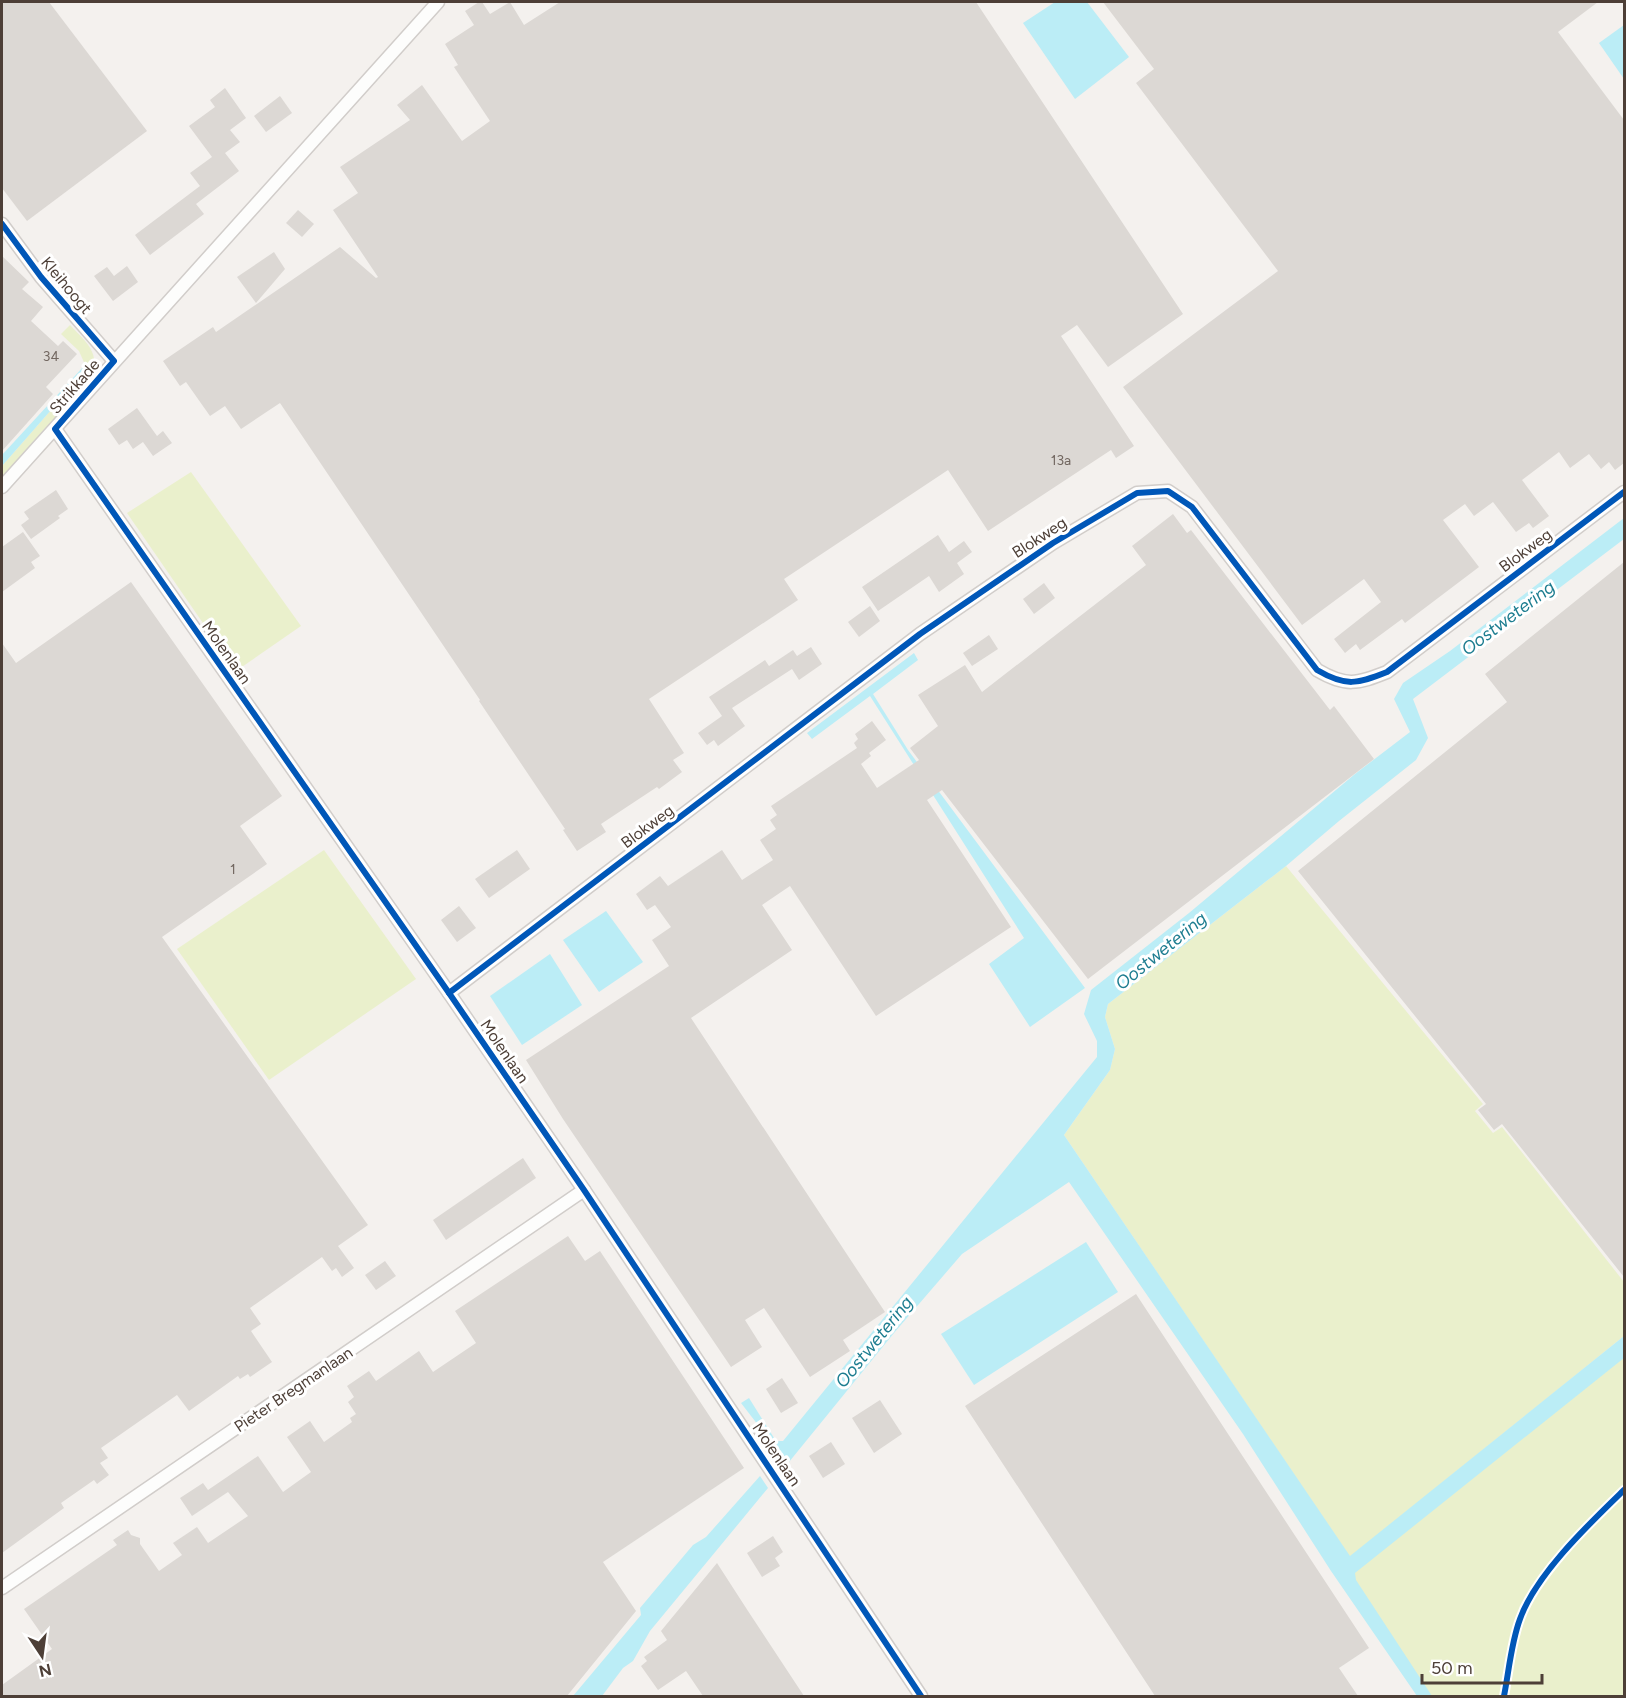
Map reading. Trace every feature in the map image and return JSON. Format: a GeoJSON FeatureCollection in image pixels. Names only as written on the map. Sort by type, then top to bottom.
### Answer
{"type":"FeatureCollection","features":[{"type":"Feature","properties":{"kind":"street","name":"Strikkade"},"geometry":{"type":"LineString","coordinates":[[2,487],[438,2]]}},
{"type":"Feature","properties":{"kind":"street","name":"Kleihoogt"},"geometry":{"type":"LineString","coordinates":[[2,224],[41,277],[114,361]]}},
{"type":"Feature","properties":{"kind":"street","name":"Molenlaan"},"geometry":{"type":"LineString","coordinates":[[55,429],[584,1190],[921,1696]]}},
{"type":"Feature","properties":{"kind":"street","name":"Blokweg"},"geometry":{"type":"LineString","coordinates":[[449,993],[920,634],[1053,543],[1137,493],[1168,491],[1192,507],[1317,670],[1335,681],[1363,682],[1387,672],[1624,492]]}},
{"type":"Feature","properties":{"kind":"street","name":"Pieter Bregmanlaan"},"geometry":{"type":"LineString","coordinates":[[2,1588],[584,1190]]}},
{"type":"Feature","properties":{"kind":"green space"},"geometry":{"type":"Polygon","coordinates":[[[70,325],[92,352],[94,366],[91,375],[2,477],[2,466],[87,369],[79,351],[61,334],[70,325]]]}},
{"type":"Feature","properties":{"kind":"green space"},"geometry":{"type":"Polygon","coordinates":[[[191,472],[301,626],[236,671],[127,513],[191,472]]]}},
{"type":"Feature","properties":{"kind":"green space"},"geometry":{"type":"Polygon","coordinates":[[[324,850],[416,979],[269,1080],[177,949],[324,850]]]}},
{"type":"Feature","properties":{"kind":"green space"},"geometry":{"type":"Polygon","coordinates":[[[1286,866],[1483,1104],[1475,1111],[1493,1133],[1502,1127],[1624,1282],[1624,1336],[1350,1557],[1064,1135],[1110,1070],[1115,1049],[1105,1017],[1108,1004],[1286,866]]]}},
{"type":"Feature","properties":{"kind":"green space"},"geometry":{"type":"Polygon","coordinates":[[[1624,1342],[1624,1696],[1423,1696],[1341,1573],[1624,1342]]]}},
{"type":"Feature","properties":{"kind":"water"},"geometry":{"type":"Polygon","coordinates":[[[1055,2],[1087,2],[1129,57],[1075,99],[1023,23],[1055,2]]]}},
{"type":"Feature","properties":{"kind":"water"},"geometry":{"type":"Polygon","coordinates":[[[1624,25],[1624,79],[1599,43],[1624,25]]]}},
{"type":"Feature","properties":{"kind":"water"},"geometry":{"type":"Polygon","coordinates":[[[84,366],[87,369],[2,466],[2,455],[84,366]]]}},
{"type":"Feature","properties":{"kind":"water","name":"Oostwetering"},"geometry":{"type":"Polygon","coordinates":[[[1624,518],[1624,539],[1413,699],[1428,738],[1416,760],[1286,866],[1108,1004],[1105,1017],[1115,1049],[1110,1070],[1064,1135],[1350,1556],[1624,1336],[1624,1358],[1355,1573],[1356,1580],[1432,1696],[1417,1696],[1331,1571],[1243,1434],[1069,1182],[962,1254],[789,1462],[782,1456],[741,1403],[749,1398],[776,1441],[783,1441],[1097,1057],[1097,1041],[1084,1014],[1091,990],[1189,913],[1355,774],[1410,732],[1394,699],[1403,683],[1450,651],[1624,518]]]}},
{"type":"Feature","properties":{"kind":"water"},"geometry":{"type":"Polygon","coordinates":[[[914,653],[918,660],[873,694],[908,750],[1085,988],[1030,1027],[989,964],[1024,938],[870,696],[812,739],[807,733],[914,653]]]}},
{"type":"Feature","properties":{"kind":"water"},"geometry":{"type":"Polygon","coordinates":[[[606,911],[643,962],[599,992],[563,940],[606,911]]]}},
{"type":"Feature","properties":{"kind":"water"},"geometry":{"type":"Polygon","coordinates":[[[550,954],[582,1005],[522,1045],[490,996],[550,954]]]}},
{"type":"Feature","properties":{"kind":"water"},"geometry":{"type":"Polygon","coordinates":[[[1086,1242],[1118,1292],[974,1385],[941,1334],[1086,1242]]]}},
{"type":"Feature","properties":{"kind":"water"},"geometry":{"type":"Polygon","coordinates":[[[760,1476],[768,1488],[650,1631],[633,1661],[623,1668],[602,1696],[573,1696],[641,1615],[640,1608],[693,1545],[706,1537],[760,1476]]]}},
{"type":"Feature","properties":{"kind":"building"},"geometry":{"type":"Polygon","coordinates":[[[2,2],[49,2],[147,131],[27,221],[2,188],[2,2]]]}},
{"type":"Feature","properties":{"kind":"building"},"geometry":{"type":"Polygon","coordinates":[[[482,2],[490,14],[510,2],[524,25],[560,2],[976,2],[1183,314],[1108,367],[1077,325],[1061,336],[1134,446],[1116,458],[1111,450],[988,531],[948,470],[784,579],[798,600],[649,699],[684,753],[673,760],[682,772],[659,789],[657,787],[601,824],[606,832],[577,851],[480,700],[280,403],[241,429],[225,406],[210,416],[186,382],[180,386],[163,361],[213,327],[216,332],[340,247],[376,278],[378,277],[333,210],[358,193],[340,167],[410,120],[397,105],[422,85],[462,141],[490,121],[454,67],[458,65],[445,44],[474,25],[465,11],[482,2]]]}},
{"type":"Feature","properties":{"kind":"building"},"geometry":{"type":"Polygon","coordinates":[[[1103,2],[1598,2],[1558,32],[1624,120],[1624,463],[1615,470],[1609,462],[1601,469],[1589,454],[1570,468],[1559,452],[1522,480],[1549,516],[1533,528],[1529,523],[1516,532],[1493,502],[1474,516],[1465,504],[1443,520],[1479,567],[1405,623],[1402,619],[1360,650],[1356,644],[1345,653],[1334,639],[1381,602],[1364,579],[1302,625],[1123,387],[1278,271],[1136,83],[1154,69],[1103,2]]]}},
{"type":"Feature","properties":{"kind":"building"},"geometry":{"type":"Polygon","coordinates":[[[225,88],[246,118],[230,130],[240,142],[225,153],[239,171],[196,204],[204,214],[150,255],[135,235],[200,186],[190,173],[212,157],[189,126],[215,107],[210,100],[225,88]]]}},
{"type":"Feature","properties":{"kind":"building"},"geometry":{"type":"Polygon","coordinates":[[[280,96],[292,113],[266,132],[254,116],[280,96]]]}},
{"type":"Feature","properties":{"kind":"building"},"geometry":{"type":"Polygon","coordinates":[[[298,210],[314,224],[302,237],[286,223],[298,210]]]}},
{"type":"Feature","properties":{"kind":"building"},"geometry":{"type":"Polygon","coordinates":[[[274,252],[285,269],[256,303],[237,277],[274,252]]]}},
{"type":"Feature","properties":{"kind":"building"},"geometry":{"type":"Polygon","coordinates":[[[2,256],[29,282],[22,289],[43,307],[31,321],[58,346],[63,341],[77,354],[46,387],[53,394],[2,451],[2,256]]]}},
{"type":"Feature","properties":{"kind":"building"},"geometry":{"type":"Polygon","coordinates":[[[127,266],[138,282],[113,301],[94,276],[107,267],[114,276],[127,266]]]}},
{"type":"Feature","properties":{"kind":"building"},"geometry":{"type":"Polygon","coordinates":[[[137,408],[157,436],[163,431],[172,443],[153,456],[143,442],[133,449],[127,440],[119,445],[108,429],[137,408]]]}},
{"type":"Feature","properties":{"kind":"building"},"geometry":{"type":"Polygon","coordinates":[[[56,490],[68,509],[58,516],[60,518],[31,539],[21,525],[29,519],[24,512],[56,490]]]}},
{"type":"Feature","properties":{"kind":"building"},"geometry":{"type":"Polygon","coordinates":[[[1173,514],[1187,533],[1191,530],[1330,710],[1334,706],[1374,759],[1088,979],[942,790],[927,800],[1011,927],[876,1016],[790,886],[762,905],[792,950],[691,1018],[885,1312],[843,1340],[850,1351],[810,1377],[764,1308],[745,1320],[762,1347],[731,1367],[563,1119],[526,1060],[669,966],[652,940],[671,927],[655,905],[647,910],[636,894],[660,876],[668,886],[722,850],[742,880],[773,860],[760,840],[776,829],[770,820],[777,815],[771,806],[857,748],[854,743],[858,739],[855,734],[872,721],[886,740],[869,753],[871,756],[861,764],[877,788],[919,760],[910,748],[938,726],[918,695],[965,665],[982,692],[1146,565],[1132,546],[1173,514]]]}},
{"type":"Feature","properties":{"kind":"building"},"geometry":{"type":"Polygon","coordinates":[[[23,532],[40,556],[31,562],[35,568],[2,592],[2,547],[23,532]]]}},
{"type":"Feature","properties":{"kind":"building"},"geometry":{"type":"Polygon","coordinates":[[[938,535],[949,552],[964,541],[972,552],[957,563],[964,574],[939,592],[929,576],[878,611],[862,587],[938,535]]]}},
{"type":"Feature","properties":{"kind":"building"},"geometry":{"type":"Polygon","coordinates":[[[1624,562],[1624,1277],[1502,1124],[1494,1130],[1478,1110],[1486,1104],[1298,871],[1507,702],[1485,674],[1624,562]]]}},
{"type":"Feature","properties":{"kind":"building"},"geometry":{"type":"Polygon","coordinates":[[[131,582],[282,796],[240,826],[267,864],[162,937],[368,1225],[338,1246],[354,1268],[342,1277],[336,1268],[332,1271],[322,1257],[250,1308],[261,1324],[251,1331],[272,1362],[250,1377],[248,1374],[240,1379],[238,1376],[189,1411],[177,1395],[101,1448],[108,1458],[100,1463],[109,1475],[97,1484],[94,1480],[61,1503],[64,1508],[2,1553],[2,643],[16,663],[131,582]]]}},
{"type":"Feature","properties":{"kind":"building"},"geometry":{"type":"Polygon","coordinates":[[[1044,583],[1055,598],[1034,614],[1023,599],[1044,583]]]}},
{"type":"Feature","properties":{"kind":"building"},"geometry":{"type":"Polygon","coordinates":[[[870,606],[880,621],[859,637],[848,622],[870,606]]]}},
{"type":"Feature","properties":{"kind":"building"},"geometry":{"type":"Polygon","coordinates":[[[989,635],[998,649],[972,666],[963,653],[989,635]]]}},
{"type":"Feature","properties":{"kind":"building"},"geometry":{"type":"Polygon","coordinates":[[[811,647],[822,664],[799,680],[792,669],[732,708],[745,726],[718,746],[714,740],[707,745],[698,733],[722,716],[709,697],[765,660],[769,666],[793,650],[797,656],[811,647]]]}},
{"type":"Feature","properties":{"kind":"building"},"geometry":{"type":"Polygon","coordinates":[[[517,850],[530,869],[489,898],[475,879],[517,850]]]}},
{"type":"Feature","properties":{"kind":"building"},"geometry":{"type":"Polygon","coordinates":[[[459,906],[476,928],[457,942],[441,920],[459,906]]]}},
{"type":"Feature","properties":{"kind":"building"},"geometry":{"type":"Polygon","coordinates":[[[523,1158],[536,1178],[446,1240],[433,1220],[523,1158]]]}},
{"type":"Feature","properties":{"kind":"building"},"geometry":{"type":"Polygon","coordinates":[[[568,1236],[585,1261],[600,1251],[744,1468],[603,1562],[636,1611],[567,1696],[2,1696],[2,1685],[52,1649],[24,1609],[117,1545],[113,1540],[128,1530],[131,1535],[140,1538],[140,1544],[159,1571],[182,1555],[173,1543],[197,1527],[208,1543],[248,1516],[228,1492],[192,1516],[180,1498],[203,1483],[208,1490],[258,1456],[283,1492],[311,1472],[287,1437],[310,1421],[324,1442],[352,1422],[350,1418],[356,1414],[348,1402],[354,1397],[347,1386],[369,1371],[376,1381],[419,1351],[433,1372],[476,1343],[455,1311],[568,1236]]]}},
{"type":"Feature","properties":{"kind":"building"},"geometry":{"type":"Polygon","coordinates":[[[385,1261],[396,1276],[376,1290],[365,1275],[385,1261]]]}},
{"type":"Feature","properties":{"kind":"building"},"geometry":{"type":"Polygon","coordinates":[[[1136,1294],[1369,1648],[1339,1668],[1358,1696],[1155,1696],[965,1406],[1136,1294]]]}},
{"type":"Feature","properties":{"kind":"building"},"geometry":{"type":"Polygon","coordinates":[[[782,1378],[798,1403],[781,1413],[766,1389],[782,1378]]]}},
{"type":"Feature","properties":{"kind":"building"},"geometry":{"type":"Polygon","coordinates":[[[880,1400],[902,1434],[874,1453],[852,1418],[880,1400]]]}},
{"type":"Feature","properties":{"kind":"building"},"geometry":{"type":"Polygon","coordinates":[[[831,1442],[845,1464],[823,1478],[809,1456],[831,1442]]]}},
{"type":"Feature","properties":{"kind":"building"},"geometry":{"type":"Polygon","coordinates":[[[773,1536],[783,1552],[775,1558],[780,1566],[762,1577],[747,1553],[773,1536]]]}},
{"type":"Feature","properties":{"kind":"building"},"geometry":{"type":"Polygon","coordinates":[[[717,1563],[804,1696],[703,1696],[686,1671],[658,1690],[641,1666],[647,1661],[644,1657],[667,1640],[661,1631],[717,1563]]]}},
{"type":"Feature","properties":{"kind":"cycle path"},"geometry":{"type":"LineString","coordinates":[[2,224],[41,277],[114,361],[55,429],[584,1190],[921,1696]]}},
{"type":"Feature","properties":{"kind":"cycle path"},"geometry":{"type":"LineString","coordinates":[[449,993],[920,634],[1053,543],[1137,493],[1168,491],[1192,507],[1317,670],[1336,679],[1352,682],[1387,672],[1624,492]]}},
{"type":"Feature","properties":{"kind":"cycle path"},"geometry":{"type":"LineString","coordinates":[[1504,1696],[1514,1638],[1520,1619],[1538,1584],[1565,1550],[1624,1490]]}}]}
